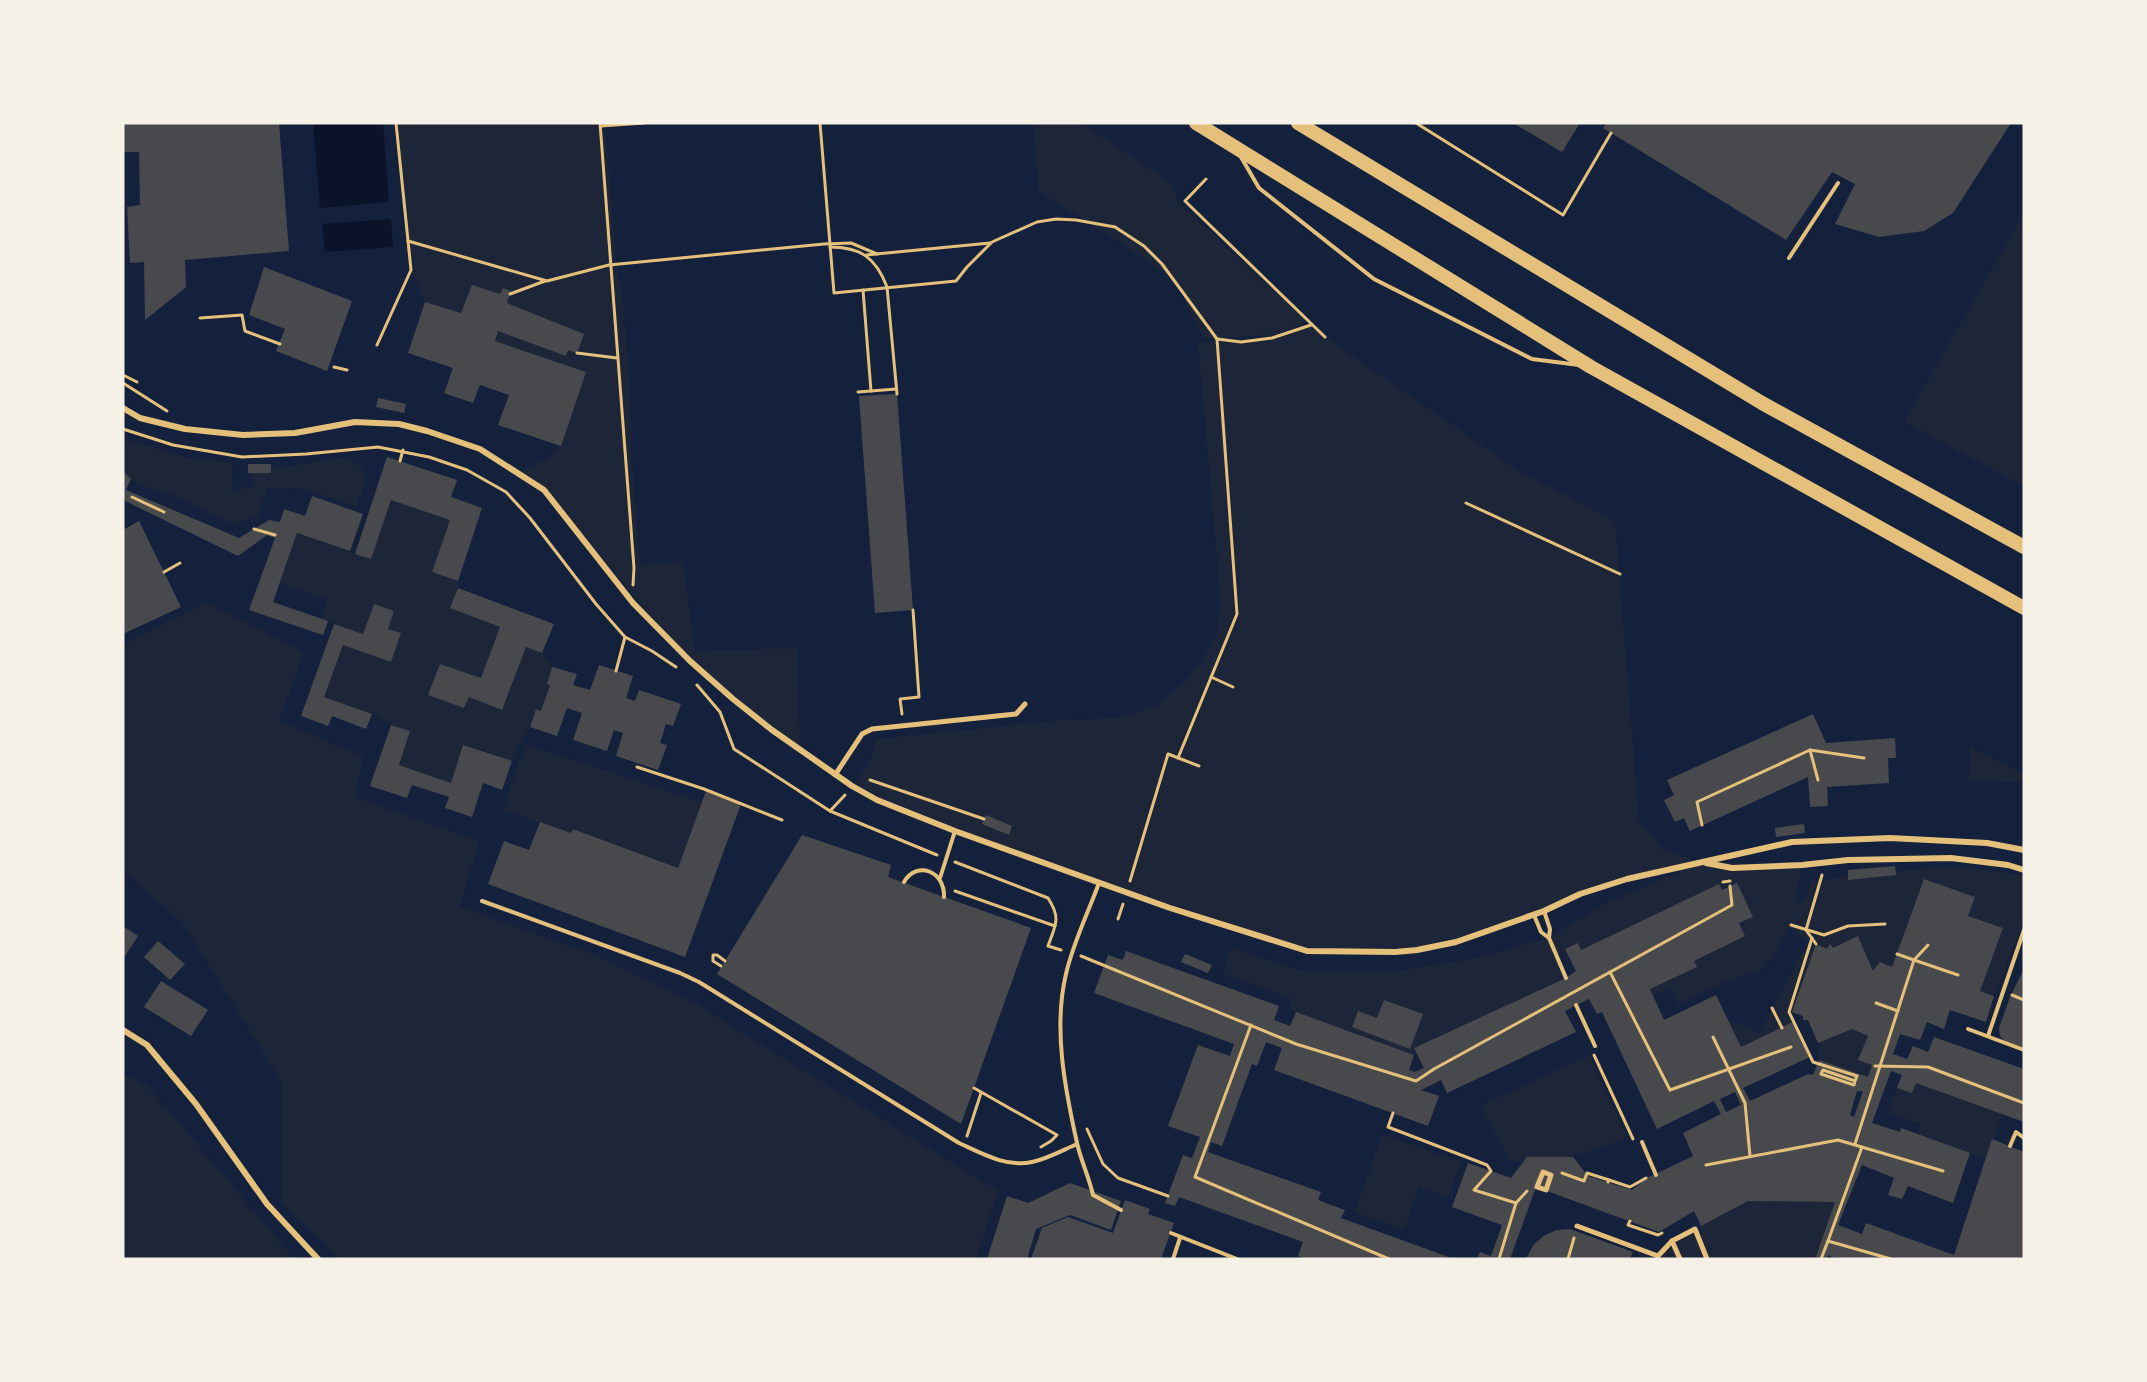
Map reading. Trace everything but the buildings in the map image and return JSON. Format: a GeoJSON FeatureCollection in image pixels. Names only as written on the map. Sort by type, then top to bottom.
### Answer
{"type":"FeatureCollection","features":[{"type":"Feature","properties":{"kind":"highway"},"geometry":{"type":"LineString","coordinates":[[1196,123],[1592,367],[2024,608]]}},
{"type":"Feature","properties":{"kind":"highway"},"geometry":{"type":"LineString","coordinates":[[1298,123],[1762,403],[2024,547]]}},
{"type":"Feature","properties":{"kind":"street"},"geometry":{"type":"LineString","coordinates":[[123,408],[140,418],[185,429],[243,435],[295,433],[355,422],[399,424],[480,449],[544,490],[633,603],[690,661],[756,717],[835,775],[877,800],[955,831],[1181,912],[1307,951],[1352,953],[1417,950],[1456,942],[1534,915],[1580,894],[1627,879],[1792,842],[1890,838],[1986,843],[2024,850]]}},
{"type":"Feature","properties":{"kind":"street"},"geometry":{"type":"LineString","coordinates":[[835,775],[862,734],[872,729],[1016,714],[1025,704]]}},
{"type":"Feature","properties":{"kind":"street"},"geometry":{"type":"LineString","coordinates":[[1702,862],[1732,868],[1914,857],[1964,858],[2024,870]]}},
{"type":"Feature","properties":{"kind":"street"},"geometry":{"type":"LineString","coordinates":[[123,1030],[147,1046],[196,1104],[267,1204],[318,1259]]}},
{"type":"Feature","properties":{"kind":"street"},"geometry":{"type":"LineString","coordinates":[[1578,1226],[1658,1256],[1672,1241],[1695,1229],[1707,1259]]}},
{"type":"Feature","properties":{"kind":"street"},"geometry":{"type":"LineString","coordinates":[[1672,1241],[1680,1259]]}},
{"type":"Feature","properties":{"kind":"lane"},"geometry":{"type":"LineString","coordinates":[[1237,150],[1259,188],[1374,279],[1532,359],[1592,367]]}},
{"type":"Feature","properties":{"kind":"lane"},"geometry":{"type":"LineString","coordinates":[[1789,258],[1838,183]]}},
{"type":"Feature","properties":{"kind":"lane"},"geometry":{"type":"LineString","coordinates":[[940,878],[955,831]]}},
{"type":"Feature","properties":{"kind":"lane"},"geometry":{"type":"LineString","coordinates":[[904,882],[908,875],[916,871],[934,873],[940,878],[944,887],[944,897]]}},
{"type":"Feature","properties":{"kind":"lane"},"geometry":{"type":"LineString","coordinates":[[1099,882],[1066,974],[1062,1005],[1061,1055],[1077,1144],[1090,1179],[1093,1195],[1121,1210]]}},
{"type":"Feature","properties":{"kind":"lane"},"geometry":{"type":"LineString","coordinates":[[482,901],[699,982],[959,1143],[986,1155],[1013,1164],[1032,1162],[1077,1144]]}},
{"type":"Feature","properties":{"kind":"lane"},"geometry":{"type":"LineString","coordinates":[[1544,911],[1550,929],[1549,938],[1566,978]]}},
{"type":"Feature","properties":{"kind":"lane"},"geometry":{"type":"LineString","coordinates":[[1534,915],[1541,932],[1549,938]]}},
{"type":"Feature","properties":{"kind":"lane"},"geometry":{"type":"LineString","coordinates":[[1988,1036],[2024,930]]}},
{"type":"Feature","properties":{"kind":"lane"},"geometry":{"type":"LineString","coordinates":[[1576,1005],[1592,1047]]}},
{"type":"Feature","properties":{"kind":"lane"},"geometry":{"type":"LineString","coordinates":[[1968,1029],[2024,1050]]}},
{"type":"Feature","properties":{"kind":"lane"},"geometry":{"type":"LineString","coordinates":[[2010,1146],[2016,1132],[2024,1138]]}},
{"type":"Feature","properties":{"kind":"lane"},"geometry":{"type":"LineString","coordinates":[[1642,1143],[1656,1174]]}},
{"type":"Feature","properties":{"kind":"lane"},"geometry":{"type":"LineString","coordinates":[[1171,1233],[1237,1259]]}},
{"type":"Feature","properties":{"kind":"lane"},"geometry":{"type":"LineString","coordinates":[[1173,1259],[1180,1238]]}},
{"type":"Feature","properties":{"kind":"path"},"geometry":{"type":"LineString","coordinates":[[377,345],[411,270],[396,123]]}},
{"type":"Feature","properties":{"kind":"path"},"geometry":{"type":"LineString","coordinates":[[633,568],[600,124],[644,123]]}},
{"type":"Feature","properties":{"kind":"path"},"geometry":{"type":"LineString","coordinates":[[820,123],[834,292],[956,281],[992,242]]}},
{"type":"Feature","properties":{"kind":"path"},"geometry":{"type":"LineString","coordinates":[[1416,123],[1563,215],[1611,133]]}},
{"type":"Feature","properties":{"kind":"path"},"geometry":{"type":"LineString","coordinates":[[1206,179],[1185,201],[1325,337]]}},
{"type":"Feature","properties":{"kind":"path"},"geometry":{"type":"LineString","coordinates":[[866,255],[992,242],[1037,222],[1056,219],[1115,227],[1144,246],[1162,264],[1217,339],[1237,614],[1178,758]]}},
{"type":"Feature","properties":{"kind":"path"},"geometry":{"type":"LineString","coordinates":[[408,241],[546,281]]}},
{"type":"Feature","properties":{"kind":"path"},"geometry":{"type":"LineString","coordinates":[[510,294],[546,281],[609,265],[851,243],[877,254]]}},
{"type":"Feature","properties":{"kind":"path"},"geometry":{"type":"LineString","coordinates":[[829,245],[848,247],[866,255],[881,271],[887,287],[897,392],[858,392]]}},
{"type":"Feature","properties":{"kind":"path"},"geometry":{"type":"LineString","coordinates":[[863,290],[871,391]]}},
{"type":"Feature","properties":{"kind":"path"},"geometry":{"type":"LineString","coordinates":[[200,318],[242,315],[245,332],[279,344]]}},
{"type":"Feature","properties":{"kind":"path"},"geometry":{"type":"LineString","coordinates":[[1217,339],[1241,342],[1272,338],[1311,325]]}},
{"type":"Feature","properties":{"kind":"path"},"geometry":{"type":"LineString","coordinates":[[577,353],[617,358]]}},
{"type":"Feature","properties":{"kind":"path"},"geometry":{"type":"LineString","coordinates":[[334,367],[347,370]]}},
{"type":"Feature","properties":{"kind":"path"},"geometry":{"type":"LineString","coordinates":[[123,375],[138,382]]}},
{"type":"Feature","properties":{"kind":"path"},"geometry":{"type":"LineString","coordinates":[[123,429],[173,445],[242,457],[306,454],[368,447],[403,450],[467,470],[506,492],[530,518],[596,604],[625,637],[681,670]]}},
{"type":"Feature","properties":{"kind":"path"},"geometry":{"type":"LineString","coordinates":[[400,461],[403,450]]}},
{"type":"Feature","properties":{"kind":"path"},"geometry":{"type":"LineString","coordinates":[[132,497],[164,512]]}},
{"type":"Feature","properties":{"kind":"path"},"geometry":{"type":"LineString","coordinates":[[1466,503],[1620,574]]}},
{"type":"Feature","properties":{"kind":"path"},"geometry":{"type":"LineString","coordinates":[[254,529],[275,535]]}},
{"type":"Feature","properties":{"kind":"path"},"geometry":{"type":"LineString","coordinates":[[164,572],[180,563]]}},
{"type":"Feature","properties":{"kind":"path"},"geometry":{"type":"LineString","coordinates":[[903,726],[900,699],[919,697],[913,610]]}},
{"type":"Feature","properties":{"kind":"path"},"geometry":{"type":"LineString","coordinates":[[616,671],[625,637]]}},
{"type":"Feature","properties":{"kind":"path"},"geometry":{"type":"LineString","coordinates":[[1211,677],[1233,687]]}},
{"type":"Feature","properties":{"kind":"path"},"geometry":{"type":"LineString","coordinates":[[695,684],[720,712],[734,749],[830,811],[1048,898],[1056,911],[1055,926],[1048,946],[1073,953],[1296,1044],[1416,1081],[1732,905],[1730,886]]}},
{"type":"Feature","properties":{"kind":"path"},"geometry":{"type":"LineString","coordinates":[[1809,750],[1818,780]]}},
{"type":"Feature","properties":{"kind":"path"},"geometry":{"type":"LineString","coordinates":[[1702,825],[1697,802],[1809,750],[1864,758]]}},
{"type":"Feature","properties":{"kind":"path"},"geometry":{"type":"LineString","coordinates":[[1128,888],[1168,754],[1199,766]]}},
{"type":"Feature","properties":{"kind":"path"},"geometry":{"type":"LineString","coordinates":[[638,767],[704,789],[782,820]]}},
{"type":"Feature","properties":{"kind":"path"},"geometry":{"type":"LineString","coordinates":[[1806,930],[1823,874]]}},
{"type":"Feature","properties":{"kind":"path"},"geometry":{"type":"LineString","coordinates":[[944,887],[1055,926]]}},
{"type":"Feature","properties":{"kind":"path"},"geometry":{"type":"LineString","coordinates":[[1791,925],[1824,935],[1848,926],[1885,924]]}},
{"type":"Feature","properties":{"kind":"path"},"geometry":{"type":"LineString","coordinates":[[1806,930],[1816,944]]}},
{"type":"Feature","properties":{"kind":"path"},"geometry":{"type":"LineString","coordinates":[[1812,938],[1789,1012],[1813,1062],[1857,1076],[1856,1081],[1854,1085],[1821,1074],[1823,1070],[1856,1081]]}},
{"type":"Feature","properties":{"kind":"path"},"geometry":{"type":"LineString","coordinates":[[1855,1145],[1914,960],[1928,945]]}},
{"type":"Feature","properties":{"kind":"path"},"geometry":{"type":"LineString","coordinates":[[1897,954],[1958,975]]}},
{"type":"Feature","properties":{"kind":"path"},"geometry":{"type":"LineString","coordinates":[[721,966],[712,961],[712,958],[717,955],[725,961]]}},
{"type":"Feature","properties":{"kind":"path"},"geometry":{"type":"LineString","coordinates":[[1610,972],[1670,1090],[1791,1047]]}},
{"type":"Feature","properties":{"kind":"path"},"geometry":{"type":"LineString","coordinates":[[2009,994],[2024,1000]]}},
{"type":"Feature","properties":{"kind":"path"},"geometry":{"type":"LineString","coordinates":[[1876,1003],[1898,1011]]}},
{"type":"Feature","properties":{"kind":"path"},"geometry":{"type":"LineString","coordinates":[[1772,1008],[1782,1028]]}},
{"type":"Feature","properties":{"kind":"path"},"geometry":{"type":"LineString","coordinates":[[1251,1025],[1195,1177],[1389,1259]]}},
{"type":"Feature","properties":{"kind":"path"},"geometry":{"type":"LineString","coordinates":[[1713,1037],[1745,1103],[1750,1156]]}},
{"type":"Feature","properties":{"kind":"path"},"geometry":{"type":"LineString","coordinates":[[1592,1047],[1635,1145]]}},
{"type":"Feature","properties":{"kind":"path"},"geometry":{"type":"LineString","coordinates":[[1875,1066],[1928,1067],[2024,1103]]}},
{"type":"Feature","properties":{"kind":"path"},"geometry":{"type":"LineString","coordinates":[[974,1088],[1057,1135],[1034,1150]]}},
{"type":"Feature","properties":{"kind":"path"},"geometry":{"type":"LineString","coordinates":[[966,1140],[981,1093]]}},
{"type":"Feature","properties":{"kind":"path"},"geometry":{"type":"LineString","coordinates":[[1393,1113],[1388,1127],[1487,1165],[1491,1171],[1474,1190],[1516,1203],[1499,1259]]}},
{"type":"Feature","properties":{"kind":"path"},"geometry":{"type":"LineString","coordinates":[[1084,1120],[1103,1164],[1118,1178],[1168,1196]]}},
{"type":"Feature","properties":{"kind":"path"},"geometry":{"type":"LineString","coordinates":[[1706,1165],[1838,1140],[1943,1172]]}},
{"type":"Feature","properties":{"kind":"path"},"geometry":{"type":"LineString","coordinates":[[1821,1259],[1862,1147]]}},
{"type":"Feature","properties":{"kind":"path"},"geometry":{"type":"LineString","coordinates":[[1556,1172],[1584,1180],[1587,1173],[1630,1187],[1646,1178]]}},
{"type":"Feature","properties":{"kind":"path"},"geometry":{"type":"LineString","coordinates":[[1630,1221],[1628,1225],[1658,1235],[1665,1231]]}},
{"type":"Feature","properties":{"kind":"path"},"geometry":{"type":"LineString","coordinates":[[1568,1259],[1578,1226]]}},
{"type":"Feature","properties":{"kind":"path"},"geometry":{"type":"LineString","coordinates":[[1828,1241],[1892,1259]]}},
{"type":"Feature","properties":{"kind":"shaded area"},"geometry":{"type":"Polygon","coordinates":[[[313,123],[383,123],[389,202],[320,208],[313,123]]]}},
{"type":"Feature","properties":{"kind":"shaded area"},"geometry":{"type":"Polygon","coordinates":[[[396,123],[605,123],[631,401],[631,449],[640,565],[683,563],[695,651],[797,648],[800,747],[733,699],[690,661],[544,490],[518,473],[545,460],[560,446],[586,372],[495,341],[498,331],[566,356],[568,350],[507,303],[511,291],[503,288],[500,294],[472,285],[461,313],[425,302],[411,270],[396,123]]]}},
{"type":"Feature","properties":{"kind":"shaded area"},"geometry":{"type":"Polygon","coordinates":[[[1033,123],[1082,123],[1170,182],[1180,204],[1307,322],[1274,335],[1204,339],[1174,277],[1039,191],[1033,123]]]}},
{"type":"Feature","properties":{"kind":"shaded area"},"geometry":{"type":"Polygon","coordinates":[[[2024,213],[2024,486],[1904,422],[2024,213]]]}},
{"type":"Feature","properties":{"kind":"shaded area"},"geometry":{"type":"Polygon","coordinates":[[[391,219],[393,247],[325,252],[322,224],[391,219]]]}},
{"type":"Feature","properties":{"kind":"shaded area"},"geometry":{"type":"Polygon","coordinates":[[[1311,325],[1519,471],[1615,521],[1639,821],[1663,850],[1702,862],[1802,865],[1796,898],[1798,904],[1806,899],[1811,881],[1946,868],[1999,871],[2024,877],[2024,920],[1994,996],[1980,991],[2003,928],[1968,916],[1975,897],[1924,879],[1892,967],[1880,963],[1873,971],[1858,936],[1833,948],[1830,945],[1827,949],[1816,944],[1792,1012],[1793,1022],[1741,1047],[1730,1024],[1743,1025],[1759,1033],[1809,941],[1794,932],[1791,925],[1773,958],[1763,969],[1726,982],[1679,1005],[1671,988],[1654,996],[1650,989],[1696,967],[1694,961],[1745,936],[1739,923],[1753,916],[1736,883],[1581,950],[1578,944],[1556,955],[1566,978],[1414,1048],[1414,1055],[1289,1010],[1292,999],[1222,973],[1231,948],[1303,971],[1395,971],[1467,960],[1549,938],[1604,904],[1697,864],[1580,894],[1491,931],[1395,952],[1307,951],[1057,868],[852,786],[869,764],[877,739],[1061,720],[1120,718],[1155,706],[1184,683],[1199,665],[1216,637],[1221,604],[1198,343],[1241,342],[1272,338],[1311,325]]]}},
{"type":"Feature","properties":{"kind":"shaded area"},"geometry":{"type":"Polygon","coordinates":[[[128,440],[189,458],[233,463],[232,492],[255,486],[248,473],[347,457],[363,468],[365,485],[356,506],[305,489],[267,488],[258,517],[233,524],[174,495],[139,485],[123,471],[123,446],[128,440]]]}},
{"type":"Feature","properties":{"kind":"shaded area"},"geometry":{"type":"Polygon","coordinates":[[[391,500],[450,520],[432,572],[458,581],[458,588],[450,608],[500,627],[481,678],[440,664],[428,695],[464,708],[469,697],[502,710],[526,647],[542,653],[552,667],[547,683],[550,685],[541,711],[536,709],[530,727],[512,761],[464,745],[451,783],[399,765],[410,731],[391,725],[372,714],[324,697],[343,645],[391,662],[401,634],[388,629],[394,611],[374,605],[363,634],[321,619],[327,599],[280,584],[297,533],[370,559],[391,500]]]}},
{"type":"Feature","properties":{"kind":"shaded area"},"geometry":{"type":"Polygon","coordinates":[[[207,603],[304,652],[279,721],[363,757],[354,797],[479,841],[460,907],[593,954],[696,1004],[998,1191],[976,1259],[341,1259],[281,1202],[281,1081],[181,921],[123,871],[123,645],[207,603]]]}},
{"type":"Feature","properties":{"kind":"shaded area"},"geometry":{"type":"Polygon","coordinates":[[[525,744],[702,802],[678,868],[573,829],[571,833],[503,810],[525,744]]]}},
{"type":"Feature","properties":{"kind":"shaded area"},"geometry":{"type":"Polygon","coordinates":[[[1970,747],[2024,774],[2024,782],[1969,781],[1970,747]]]}},
{"type":"Feature","properties":{"kind":"shaded area"},"geometry":{"type":"Polygon","coordinates":[[[1852,1029],[1868,1036],[1858,1059],[1872,1065],[1868,1077],[1819,1060],[1818,1043],[1852,1029]]]}},
{"type":"Feature","properties":{"kind":"shaded area"},"geometry":{"type":"Polygon","coordinates":[[[1590,1055],[1627,1138],[1543,1167],[1510,1160],[1480,1106],[1590,1055]]]}},
{"type":"Feature","properties":{"kind":"shaded area"},"geometry":{"type":"Polygon","coordinates":[[[123,1074],[148,1086],[294,1259],[123,1259],[123,1074]]]}},
{"type":"Feature","properties":{"kind":"shaded area"},"geometry":{"type":"Polygon","coordinates":[[[1916,1083],[2003,1114],[1986,1160],[1917,1133],[1921,1124],[1887,1113],[1897,1088],[1912,1093],[1916,1083]]]}},
{"type":"Feature","properties":{"kind":"shaded area"},"geometry":{"type":"Polygon","coordinates":[[[1382,1134],[1461,1162],[1448,1197],[1419,1187],[1404,1230],[1355,1212],[1382,1134]]]}},
{"type":"Feature","properties":{"kind":"shaded area"},"geometry":{"type":"Polygon","coordinates":[[[1748,1201],[1835,1202],[1815,1259],[1638,1259],[1639,1248],[1658,1256],[1672,1241],[1748,1201]]]}}]}
